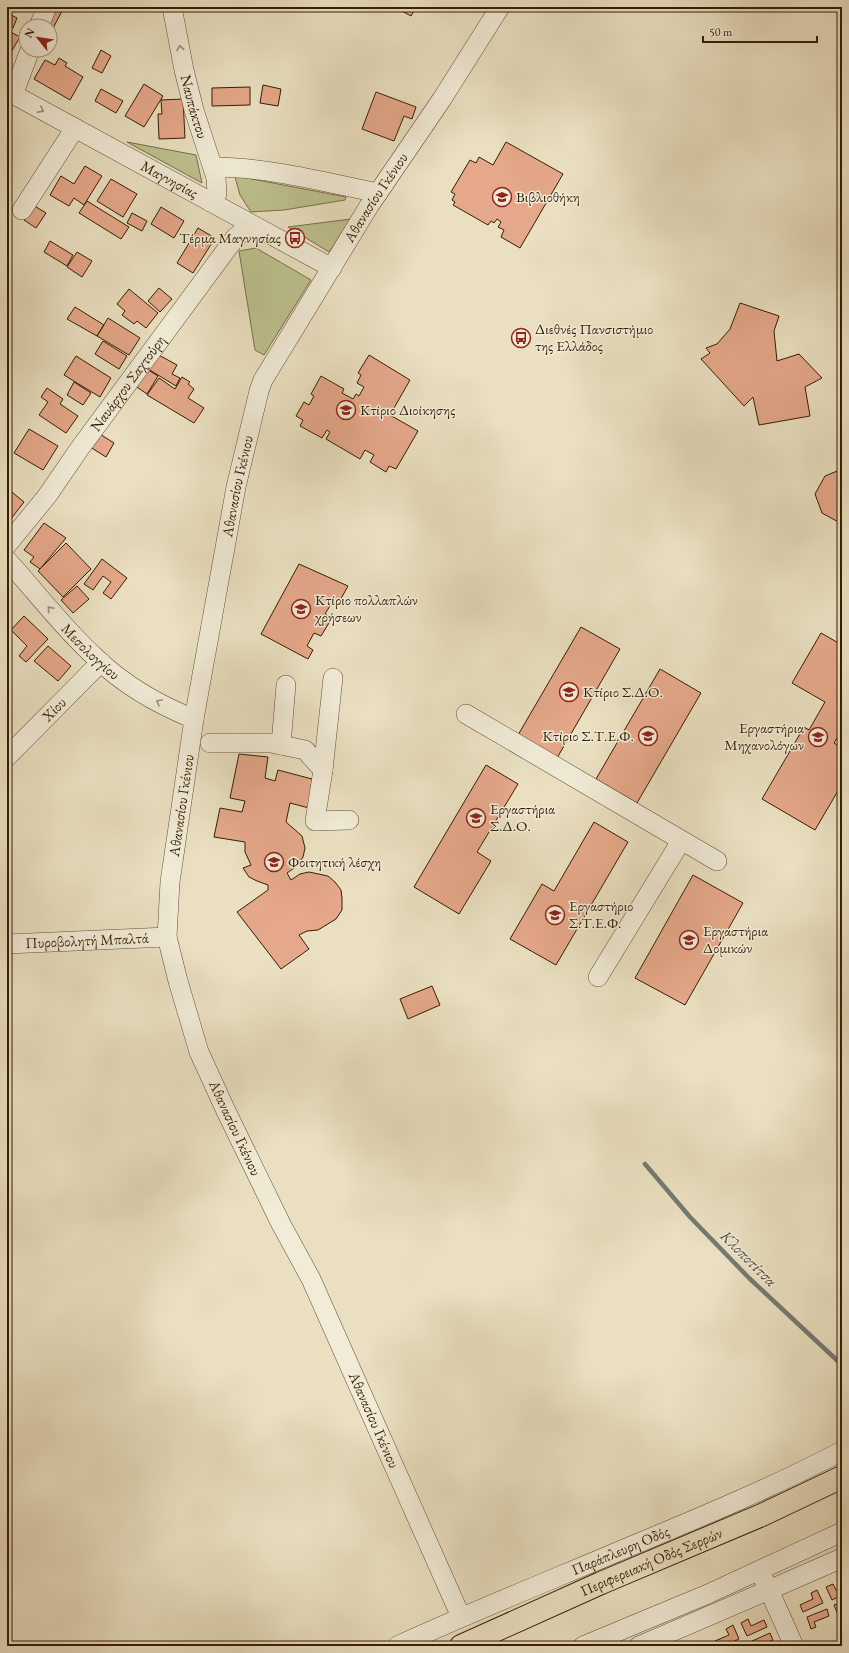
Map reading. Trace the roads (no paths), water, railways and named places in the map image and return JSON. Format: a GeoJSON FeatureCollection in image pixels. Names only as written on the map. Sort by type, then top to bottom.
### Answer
{"type":"FeatureCollection","features":[{"type":"Feature","properties":{"kind":"main road","name":"Περιφερειακή Οδός Σερρών"},"geometry":{"type":"LineString","coordinates":[[461,1646],[601,1583],[762,1515],[842,1477]]}},
{"type":"Feature","properties":{"kind":"street"},"geometry":{"type":"LineString","coordinates":[[42,18],[46,7]]}},
{"type":"Feature","properties":{"kind":"street","name":"Ναυπάκτου"},"geometry":{"type":"LineString","coordinates":[[172,7],[190,96],[212,166],[217,190],[216,197],[210,202]]}},
{"type":"Feature","properties":{"kind":"street","name":"Αθανασίου Γκένιου"},"geometry":{"type":"LineString","coordinates":[[461,1617],[311,1280],[281,1224],[199,1052],[167,937],[170,882],[194,719],[236,487],[254,405],[263,380],[378,193],[442,99],[500,7]]}},
{"type":"Feature","properties":{"kind":"street"},"geometry":{"type":"LineString","coordinates":[[10,93],[26,58]]}},
{"type":"Feature","properties":{"kind":"street","name":"Μαγνησίας"},"geometry":{"type":"LineString","coordinates":[[10,93],[332,268]]}},
{"type":"Feature","properties":{"kind":"street"},"geometry":{"type":"LineString","coordinates":[[22,210],[75,128]]}},
{"type":"Feature","properties":{"kind":"street"},"geometry":{"type":"LineString","coordinates":[[212,166],[285,175],[378,193]]}},
{"type":"Feature","properties":{"kind":"street","name":"Ναυάρχου Σαχτούρη"},"geometry":{"type":"LineString","coordinates":[[7,546],[47,496],[80,448],[235,238],[242,231],[252,225]]}},
{"type":"Feature","properties":{"kind":"street","name":"Μεσολογγίου"},"geometry":{"type":"LineString","coordinates":[[7,560],[73,636],[101,662],[150,698],[194,719]]}},
{"type":"Feature","properties":{"kind":"street","name":"Χίου"},"geometry":{"type":"LineString","coordinates":[[7,756],[101,662]]}},
{"type":"Feature","properties":{"kind":"street"},"geometry":{"type":"LineString","coordinates":[[333,678],[323,770],[315,821],[349,820]]}},
{"type":"Feature","properties":{"kind":"street"},"geometry":{"type":"LineString","coordinates":[[281,745],[286,686]]}},
{"type":"Feature","properties":{"kind":"street"},"geometry":{"type":"LineString","coordinates":[[466,714],[717,861]]}},
{"type":"Feature","properties":{"kind":"street"},"geometry":{"type":"LineString","coordinates":[[210,743],[271,743],[305,750],[323,770]]}},
{"type":"Feature","properties":{"kind":"street"},"geometry":{"type":"LineString","coordinates":[[598,977],[681,841]]}},
{"type":"Feature","properties":{"kind":"street","name":"Πυροβολητή Μπαλτά"},"geometry":{"type":"LineString","coordinates":[[7,944],[167,937]]}},
{"type":"Feature","properties":{"kind":"street","name":"Παράπλευρη Οδός"},"geometry":{"type":"LineString","coordinates":[[397,1646],[461,1617],[709,1514],[803,1472],[842,1451]]}},
{"type":"Feature","properties":{"kind":"street"},"geometry":{"type":"LineString","coordinates":[[584,1646],[708,1594],[842,1532]]}},
{"type":"Feature","properties":{"kind":"street"},"geometry":{"type":"LineString","coordinates":[[639,1646],[842,1558]]}},
{"type":"Feature","properties":{"kind":"street"},"geometry":{"type":"LineString","coordinates":[[760,1571],[794,1646]]}},
{"type":"Feature","properties":{"kind":"waterway","name":"Κλοποτίτσα"},"geometry":{"type":"LineString","coordinates":[[645,1164],[690,1217],[749,1278],[842,1365]]}},
{"type":"Feature","properties":{"kind":"place","name":"Βιβλιοθήκη"},"geometry":{"type":"Point","coordinates":[502,197]}},
{"type":"Feature","properties":{"kind":"place","name":"Τέρμα Μαγνησίας"},"geometry":{"type":"Point","coordinates":[295,238]}},
{"type":"Feature","properties":{"kind":"place","name":"Διεθνές Πανσιστήμιο της Ελλάδος"},"geometry":{"type":"Point","coordinates":[521,338]}},
{"type":"Feature","properties":{"kind":"place","name":"Κτίριο Διοίκησης"},"geometry":{"type":"Point","coordinates":[346,410]}},
{"type":"Feature","properties":{"kind":"place","name":"Κτίριο πολλαπλών χρήσεων"},"geometry":{"type":"Point","coordinates":[301,609]}},
{"type":"Feature","properties":{"kind":"place","name":"Κτίριο Σ.Δ.Ο."},"geometry":{"type":"Point","coordinates":[569,692]}},
{"type":"Feature","properties":{"kind":"place","name":"Κτίριο Σ.Τ.Ε.Φ."},"geometry":{"type":"Point","coordinates":[648,736]}},
{"type":"Feature","properties":{"kind":"place","name":"Εργαστήρια Μηχανολόγων"},"geometry":{"type":"Point","coordinates":[818,737]}},
{"type":"Feature","properties":{"kind":"place","name":"Εργαστήρια Σ.Δ.Ο."},"geometry":{"type":"Point","coordinates":[476,818]}},
{"type":"Feature","properties":{"kind":"place","name":"Φοιτητική λέσχη"},"geometry":{"type":"Point","coordinates":[274,862]}},
{"type":"Feature","properties":{"kind":"place","name":"Εργαστήριο Σ.Τ.Ε.Φ."},"geometry":{"type":"Point","coordinates":[555,915]}},
{"type":"Feature","properties":{"kind":"place","name":"Εργαστήρια Δομικών"},"geometry":{"type":"Point","coordinates":[689,940]}}]}
